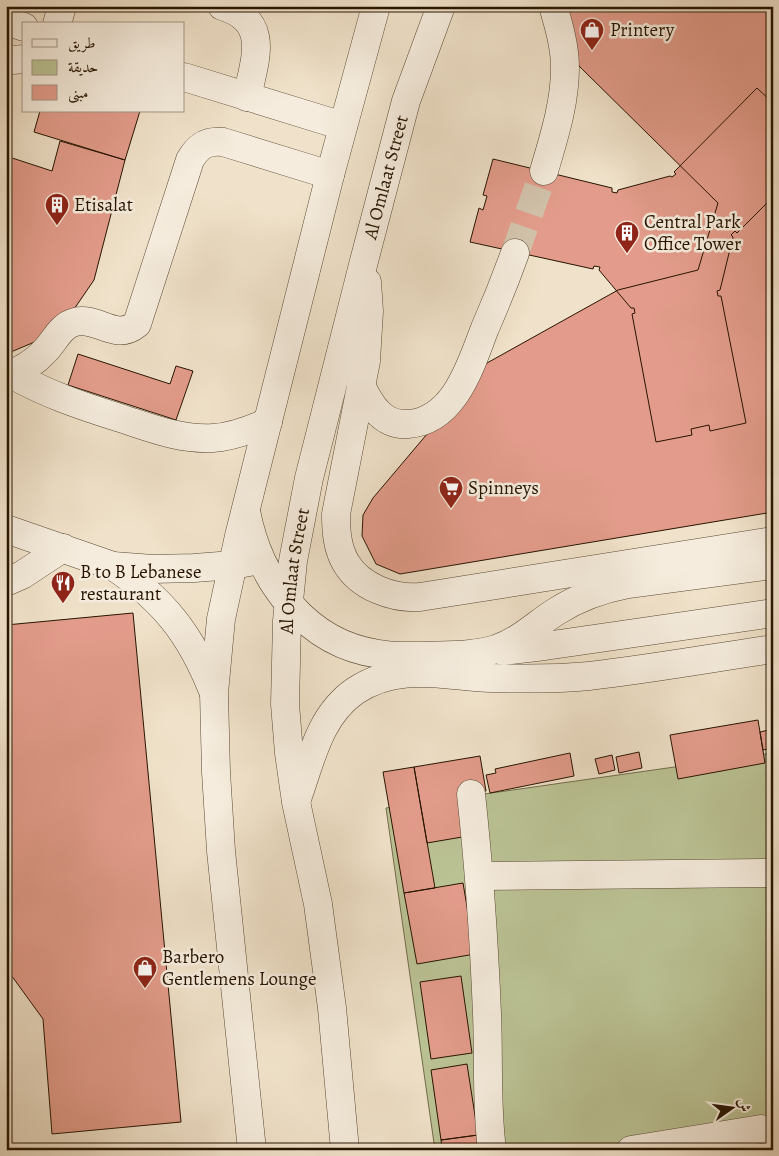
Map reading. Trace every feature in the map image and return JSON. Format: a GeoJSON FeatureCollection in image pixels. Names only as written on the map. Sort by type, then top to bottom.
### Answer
{"type":"FeatureCollection","features":[{"type":"Feature","properties":{"kind":"street"},"geometry":{"type":"LineString","coordinates":[[58,22],[62,6]]}},
{"type":"Feature","properties":{"kind":"street"},"geometry":{"type":"LineString","coordinates":[[222,6],[234,10],[244,17],[252,27],[256,39],[257,51],[247,97]]}},
{"type":"Feature","properties":{"kind":"street"},"geometry":{"type":"LineString","coordinates":[[406,101],[416,37],[425,6]]}},
{"type":"Feature","properties":{"kind":"street","name":"Al Omlaat Street"},"geometry":{"type":"LineString","coordinates":[[345,1150],[332,1008],[323,939],[318,904],[296,802],[289,753],[285,704],[285,656],[289,604],[298,534],[312,468],[364,261],[406,101],[441,6]]}},
{"type":"Feature","properties":{"kind":"street"},"geometry":{"type":"LineString","coordinates":[[430,37],[452,6]]}},
{"type":"Feature","properties":{"kind":"street"},"geometry":{"type":"LineString","coordinates":[[544,171],[560,119],[565,75],[562,45],[553,6]]}},
{"type":"Feature","properties":{"kind":"street"},"geometry":{"type":"LineString","coordinates":[[252,1150],[221,852],[216,772],[214,693],[221,619],[239,536],[343,126],[369,13]]}},
{"type":"Feature","properties":{"kind":"street"},"geometry":{"type":"LineString","coordinates":[[6,22],[22,26]]}},
{"type":"Feature","properties":{"kind":"street"},"geometry":{"type":"LineString","coordinates":[[6,58],[22,59]]}},
{"type":"Feature","properties":{"kind":"street"},"geometry":{"type":"LineString","coordinates":[[185,77],[343,126]]}},
{"type":"Feature","properties":{"kind":"street"},"geometry":{"type":"LineString","coordinates":[[8,375],[29,364],[45,352],[66,326],[74,322],[84,321],[122,331],[130,329],[137,324],[190,160],[195,151],[203,144],[213,141],[223,142],[330,175]]}},
{"type":"Feature","properties":{"kind":"street"},"geometry":{"type":"LineString","coordinates":[[361,385],[368,402],[377,413],[389,420],[402,424],[416,424],[430,418],[441,410],[466,375],[515,252]]}},
{"type":"Feature","properties":{"kind":"street"},"geometry":{"type":"LineString","coordinates":[[364,261],[369,311],[369,336],[336,514],[336,531],[346,563],[369,584],[386,593],[408,598],[420,597],[773,542]]}},
{"type":"Feature","properties":{"kind":"street"},"geometry":{"type":"LineString","coordinates":[[8,375],[74,404],[176,436],[195,438],[224,436],[251,430],[268,422]]}},
{"type":"Feature","properties":{"kind":"street"},"geometry":{"type":"LineString","coordinates":[[246,510],[249,526],[260,559],[273,582],[302,618],[336,641],[359,650],[378,654],[394,665],[414,672],[510,679],[588,676],[773,649]]}},
{"type":"Feature","properties":{"kind":"street"},"geometry":{"type":"LineString","coordinates":[[6,529],[114,566],[153,569],[233,565],[260,559],[284,546],[298,534]]}},
{"type":"Feature","properties":{"kind":"street"},"geometry":{"type":"LineString","coordinates":[[6,582],[22,575],[63,548]]}},
{"type":"Feature","properties":{"kind":"street"},"geometry":{"type":"LineString","coordinates":[[114,566],[136,582],[174,620],[204,667],[214,693]]}},
{"type":"Feature","properties":{"kind":"street"},"geometry":{"type":"LineString","coordinates":[[481,652],[512,642],[572,602],[608,588],[773,566]]}},
{"type":"Feature","properties":{"kind":"street"},"geometry":{"type":"LineString","coordinates":[[296,802],[316,742],[323,727],[333,713],[344,700],[394,665],[481,652],[545,646],[773,613]]}},
{"type":"Feature","properties":{"kind":"street"},"geometry":{"type":"LineString","coordinates":[[471,794],[480,876],[488,1036],[488,1094],[492,1150]]}},
{"type":"Feature","properties":{"kind":"street"},"geometry":{"type":"LineString","coordinates":[[480,876],[773,873]]}},
{"type":"Feature","properties":{"kind":"street"},"geometry":{"type":"LineString","coordinates":[[631,1150],[761,1130],[773,1131]]}},
{"type":"Feature","properties":{"kind":"green space"},"geometry":{"type":"Polygon","coordinates":[[[773,753],[773,1150],[435,1150],[386,808],[773,753]]]}},
{"type":"Feature","properties":{"kind":"building"},"geometry":{"type":"Polygon","coordinates":[[[559,6],[773,6],[773,512],[400,574],[376,564],[362,536],[363,515],[373,498],[487,363],[618,290],[698,270],[718,203],[580,67],[576,62],[559,6]]]}},
{"type":"Feature","properties":{"kind":"building","name":"Central Park Office Tower"},"geometry":{"type":"Polygon","coordinates":[[[757,88],[773,103],[773,197],[737,233],[735,231],[731,235],[733,237],[720,290],[717,291],[718,296],[721,296],[746,423],[710,431],[709,425],[691,429],[692,435],[656,442],[632,314],[635,313],[634,308],[631,308],[599,270],[600,267],[594,266],[593,269],[470,242],[479,208],[483,210],[487,196],[483,195],[493,159],[612,188],[612,192],[617,193],[618,190],[672,177],[676,174],[674,172],[757,88]]]}},
{"type":"Feature","properties":{"kind":"building"},"geometry":{"type":"Polygon","coordinates":[[[40,112],[140,112],[125,160],[34,132],[40,112]]]}},
{"type":"Feature","properties":{"kind":"building","name":"Etisalat"},"geometry":{"type":"Polygon","coordinates":[[[60,141],[125,160],[94,280],[68,318],[37,341],[6,354],[6,156],[52,171],[60,141]]]}},
{"type":"Feature","properties":{"kind":"building"},"geometry":{"type":"Polygon","coordinates":[[[78,354],[170,384],[176,366],[193,371],[176,420],[68,385],[78,354]]]}},
{"type":"Feature","properties":{"kind":"building"},"geometry":{"type":"Polygon","coordinates":[[[133,613],[181,1122],[52,1134],[43,1019],[6,968],[6,748],[10,737],[6,694],[6,625],[133,613]]]}},
{"type":"Feature","properties":{"kind":"building"},"geometry":{"type":"Polygon","coordinates":[[[6,694],[10,737],[6,748],[6,694]]]}},
{"type":"Feature","properties":{"kind":"building"},"geometry":{"type":"Polygon","coordinates":[[[758,720],[765,763],[678,779],[670,735],[758,720]]]}},
{"type":"Feature","properties":{"kind":"building"},"geometry":{"type":"Polygon","coordinates":[[[773,729],[773,748],[763,750],[760,732],[773,729]]]}},
{"type":"Feature","properties":{"kind":"building"},"geometry":{"type":"Polygon","coordinates":[[[639,752],[642,768],[619,773],[616,757],[639,752]]]}},
{"type":"Feature","properties":{"kind":"building"},"geometry":{"type":"Polygon","coordinates":[[[570,753],[574,776],[490,793],[486,775],[496,773],[495,769],[570,753]]]}},
{"type":"Feature","properties":{"kind":"building"},"geometry":{"type":"Polygon","coordinates":[[[612,755],[615,770],[599,774],[595,759],[612,755]]]}},
{"type":"Feature","properties":{"kind":"building"},"geometry":{"type":"Polygon","coordinates":[[[480,756],[486,791],[461,795],[468,836],[427,843],[414,767],[480,756]]]}},
{"type":"Feature","properties":{"kind":"building"},"geometry":{"type":"Polygon","coordinates":[[[414,767],[435,888],[404,893],[383,772],[414,767]]]}},
{"type":"Feature","properties":{"kind":"building"},"geometry":{"type":"Polygon","coordinates":[[[463,883],[475,954],[417,964],[404,893],[463,883]]]}},
{"type":"Feature","properties":{"kind":"building"},"geometry":{"type":"Polygon","coordinates":[[[461,976],[472,1053],[431,1059],[420,982],[461,976]]]}},
{"type":"Feature","properties":{"kind":"building"},"geometry":{"type":"Polygon","coordinates":[[[467,1064],[478,1135],[441,1140],[431,1070],[467,1064]]]}},
{"type":"Feature","properties":{"kind":"building"},"geometry":{"type":"Polygon","coordinates":[[[478,1135],[480,1150],[442,1150],[441,1140],[478,1135]]]}},
{"type":"Feature","properties":{"kind":"tunnel"},"geometry":{"type":"LineString","coordinates":[[515,253],[544,171]]}},
{"type":"Feature","properties":{"kind":"place","name":"Printery"},"geometry":{"type":"Point","coordinates":[592,51]}},
{"type":"Feature","properties":{"kind":"place","name":"Etisalat"},"geometry":{"type":"Point","coordinates":[57,226]}},
{"type":"Feature","properties":{"kind":"place","name":"Central Park Office Tower"},"geometry":{"type":"Point","coordinates":[627,254]}},
{"type":"Feature","properties":{"kind":"place","name":"Spinneys"},"geometry":{"type":"Point","coordinates":[451,509]}},
{"type":"Feature","properties":{"kind":"place","name":"B to B Lebanese restaurant"},"geometry":{"type":"Point","coordinates":[63,604]}},
{"type":"Feature","properties":{"kind":"place","name":"Barbero Gentlemens Lounge"},"geometry":{"type":"Point","coordinates":[145,989]}}]}
